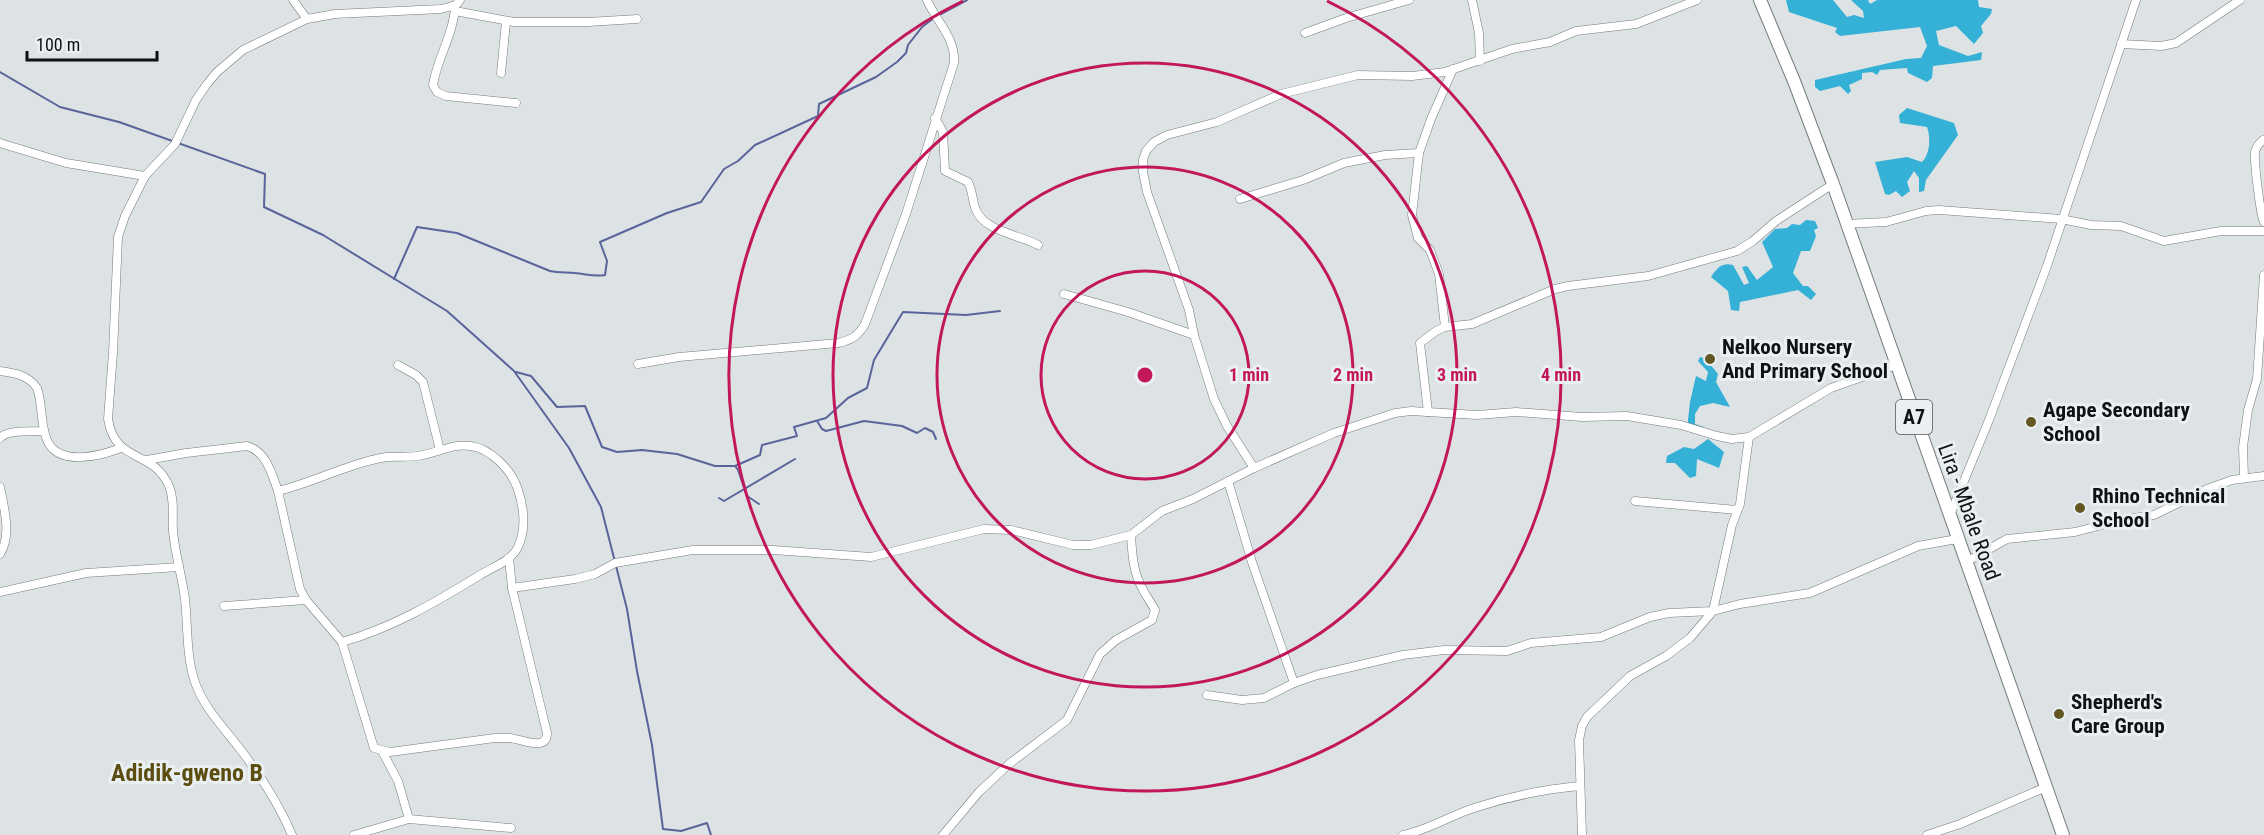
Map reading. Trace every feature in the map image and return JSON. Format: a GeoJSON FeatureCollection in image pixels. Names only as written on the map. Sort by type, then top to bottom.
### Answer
{"type":"FeatureCollection","features":[{"type":"Feature","properties":{"kind":"main road","name":"Lira - Mbale Road"},"geometry":{"type":"LineString","coordinates":[[1760,0],[1833,184],[2063,835]]}},
{"type":"Feature","properties":{"kind":"street"},"geometry":{"type":"LineString","coordinates":[[293,0],[307,19]]}},
{"type":"Feature","properties":{"kind":"street"},"geometry":{"type":"LineString","coordinates":[[638,364],[689,356],[838,343],[849,341],[858,335],[865,324],[906,214],[954,58],[949,36],[927,0]]}},
{"type":"Feature","properties":{"kind":"street"},"geometry":{"type":"LineString","coordinates":[[1305,33],[1346,18],[1409,0]]}},
{"type":"Feature","properties":{"kind":"street"},"geometry":{"type":"LineString","coordinates":[[1472,0],[1479,33],[1480,61]]}},
{"type":"Feature","properties":{"kind":"street"},"geometry":{"type":"LineString","coordinates":[[1254,468],[1221,416],[1205,375],[1189,310],[1153,211],[1143,176],[1144,156],[1154,142],[1167,135],[1217,122],[1281,94],[1306,87],[1358,75],[1412,76],[1453,69],[1512,49],[1550,42],[1576,31],[1636,24],[1697,0]]}},
{"type":"Feature","properties":{"kind":"street"},"geometry":{"type":"LineString","coordinates":[[1949,516],[1989,420],[2047,266],[2136,0]]}},
{"type":"Feature","properties":{"kind":"street"},"geometry":{"type":"LineString","coordinates":[[2121,44],[2161,46],[2176,43],[2240,0]]}},
{"type":"Feature","properties":{"kind":"street"},"geometry":{"type":"LineString","coordinates":[[457,5],[435,72],[433,85],[437,92],[446,96],[516,104]]}},
{"type":"Feature","properties":{"kind":"street"},"geometry":{"type":"LineString","coordinates":[[292,835],[258,772],[213,714],[196,685],[170,489],[162,474],[147,460],[121,448],[113,437],[108,418],[118,237],[125,216],[145,176],[176,144],[196,100],[216,72],[250,46],[307,19],[335,14],[441,9],[457,5],[506,22],[588,22],[637,19]]}},
{"type":"Feature","properties":{"kind":"street"},"geometry":{"type":"LineString","coordinates":[[501,73],[506,22]]}},
{"type":"Feature","properties":{"kind":"street"},"geometry":{"type":"LineString","coordinates":[[1445,327],[1439,274],[1430,250],[1418,238],[1412,215],[1419,153],[1453,69]]}},
{"type":"Feature","properties":{"kind":"street"},"geometry":{"type":"LineString","coordinates":[[935,118],[943,132],[945,171],[969,182],[978,215],[992,227],[1026,238],[1038,245]]}},
{"type":"Feature","properties":{"kind":"street"},"geometry":{"type":"LineString","coordinates":[[2263,140],[2257,146],[2255,160],[2260,213],[2264,222]]}},
{"type":"Feature","properties":{"kind":"street"},"geometry":{"type":"LineString","coordinates":[[0,143],[66,163],[145,176]]}},
{"type":"Feature","properties":{"kind":"street"},"geometry":{"type":"LineString","coordinates":[[1240,199],[1303,180],[1344,163],[1385,155],[1419,153]]}},
{"type":"Feature","properties":{"kind":"street"},"geometry":{"type":"LineString","coordinates":[[1428,412],[1420,343],[1436,331],[1445,327],[1472,324],[1568,286],[1672,271],[1737,251],[1753,241],[1776,221],[1833,184]]}},
{"type":"Feature","properties":{"kind":"street"},"geometry":{"type":"LineString","coordinates":[[1846,224],[1886,222],[1932,210],[1964,210],[2061,219],[2091,225],[2121,226],[2164,241],[2221,231],[2264,231]]}},
{"type":"Feature","properties":{"kind":"street"},"geometry":{"type":"LineString","coordinates":[[2244,478],[2243,447],[2248,410],[2257,379],[2264,275]]}},
{"type":"Feature","properties":{"kind":"street"},"geometry":{"type":"LineString","coordinates":[[1064,294],[1128,312],[1194,335]]}},
{"type":"Feature","properties":{"kind":"street"},"geometry":{"type":"LineString","coordinates":[[398,365],[416,375],[423,382],[440,450]]}},
{"type":"Feature","properties":{"kind":"street"},"geometry":{"type":"LineString","coordinates":[[512,588],[575,579],[595,574],[615,563],[693,550],[773,550],[870,557],[984,529],[1011,530],[1073,545],[1091,545],[1131,536],[1162,511],[1184,503],[1254,468],[1334,433],[1395,413],[1428,412],[1457,415],[1516,412],[1582,417],[1636,417],[1681,425],[1732,439],[1749,437],[1831,388],[1896,365]]}},
{"type":"Feature","properties":{"kind":"street"},"geometry":{"type":"LineString","coordinates":[[0,371],[23,376],[32,382],[39,395],[44,431],[55,452],[62,455],[87,456],[121,448]]}},
{"type":"Feature","properties":{"kind":"street"},"geometry":{"type":"LineString","coordinates":[[0,438],[10,433],[44,431]]}},
{"type":"Feature","properties":{"kind":"street"},"geometry":{"type":"LineString","coordinates":[[1582,835],[1579,740],[1582,726],[1587,717],[1630,676],[1666,656],[1690,638],[1713,611],[1743,483],[1749,437]]}},
{"type":"Feature","properties":{"kind":"street"},"geometry":{"type":"LineString","coordinates":[[278,491],[386,457],[413,457],[461,445],[474,446],[492,455],[511,476],[520,499],[524,523],[520,540],[509,558],[394,623],[342,642]]}},
{"type":"Feature","properties":{"kind":"street"},"geometry":{"type":"LineString","coordinates":[[147,460],[247,446],[254,448],[265,459],[278,491],[291,541],[297,581],[306,600],[342,642],[374,748],[382,752],[392,766],[409,819]]}},
{"type":"Feature","properties":{"kind":"street"},"geometry":{"type":"LineString","coordinates":[[1966,562],[2007,539],[2075,532],[2121,520],[2154,515],[2207,489],[2244,478],[2264,476]]}},
{"type":"Feature","properties":{"kind":"street"},"geometry":{"type":"LineString","coordinates":[[1228,481],[1245,543],[1294,683]]}},
{"type":"Feature","properties":{"kind":"street"},"geometry":{"type":"LineString","coordinates":[[0,487],[6,538],[0,554]]}},
{"type":"Feature","properties":{"kind":"street"},"geometry":{"type":"LineString","coordinates":[[1635,501],[1737,510]]}},
{"type":"Feature","properties":{"kind":"street"},"geometry":{"type":"LineString","coordinates":[[943,835],[1008,764],[1067,720],[1100,654],[1116,640],[1152,620],[1155,610],[1140,585],[1135,571],[1131,536]]}},
{"type":"Feature","properties":{"kind":"street"},"geometry":{"type":"LineString","coordinates":[[1207,695],[1242,700],[1264,698],[1294,683],[1350,666],[1403,655],[1444,650],[1507,651],[1532,643],[1601,637],[1650,617],[1669,613],[1713,611],[1740,604],[1810,593],[1831,586],[1918,546],[1958,539]]}},
{"type":"Feature","properties":{"kind":"street"},"geometry":{"type":"LineString","coordinates":[[382,752],[428,748],[483,738],[510,738],[536,744],[546,740],[547,733],[512,588],[509,558]]}},
{"type":"Feature","properties":{"kind":"street"},"geometry":{"type":"LineString","coordinates":[[0,592],[86,573],[179,567]]}},
{"type":"Feature","properties":{"kind":"street"},"geometry":{"type":"LineString","coordinates":[[224,606],[306,600]]}},
{"type":"Feature","properties":{"kind":"street"},"geometry":{"type":"LineString","coordinates":[[1403,835],[1422,831],[1473,809],[1512,797],[1580,786]]}},
{"type":"Feature","properties":{"kind":"street"},"geometry":{"type":"LineString","coordinates":[[1927,835],[1960,824],[2046,787]]}},
{"type":"Feature","properties":{"kind":"street"},"geometry":{"type":"LineString","coordinates":[[354,835],[409,819],[511,828]]}},
{"type":"Feature","properties":{"kind":"shaded area"},"geometry":{"type":"Polygon","coordinates":[[[1786,0],[1833,0],[1847,17],[1854,15],[1864,18],[1863,11],[1851,0],[1868,0],[1870,4],[1877,0],[1978,0],[1979,7],[1992,9],[1991,14],[1981,26],[1983,33],[1974,44],[1956,26],[1936,31],[1939,45],[1968,56],[1982,52],[1981,60],[1933,66],[1932,78],[1927,82],[1908,73],[1907,68],[1880,70],[1877,75],[1872,72],[1862,73],[1862,79],[1849,85],[1851,91],[1848,94],[1840,86],[1820,91],[1815,87],[1815,80],[1906,59],[1921,58],[1927,46],[1920,27],[1840,36],[1835,32],[1837,28],[1789,12],[1786,0]]]}},
{"type":"Feature","properties":{"kind":"shaded area"},"geometry":{"type":"Polygon","coordinates":[[[1907,108],[1954,123],[1958,135],[1926,180],[1924,191],[1919,192],[1919,178],[1914,171],[1907,182],[1910,191],[1902,197],[1896,191],[1889,195],[1885,194],[1875,162],[1907,157],[1922,162],[1925,159],[1929,146],[1927,127],[1900,123],[1899,115],[1907,108]]]}},
{"type":"Feature","properties":{"kind":"shaded area"},"geometry":{"type":"Polygon","coordinates":[[[1806,220],[1815,221],[1818,228],[1814,230],[1816,236],[1810,251],[1801,251],[1793,273],[1803,286],[1808,286],[1816,294],[1811,300],[1798,290],[1740,302],[1739,311],[1731,310],[1728,291],[1711,277],[1715,271],[1723,265],[1733,265],[1744,285],[1749,283],[1742,267],[1747,266],[1757,280],[1773,267],[1762,242],[1775,229],[1787,228],[1792,224],[1800,225],[1806,220]]]}},
{"type":"Feature","properties":{"kind":"shaded area"},"geometry":{"type":"Polygon","coordinates":[[[1700,357],[1705,358],[1718,374],[1716,382],[1730,407],[1713,403],[1700,406],[1695,414],[1695,424],[1704,427],[1694,433],[1687,429],[1690,402],[1696,376],[1706,381],[1708,372],[1698,361],[1700,357]]]}},
{"type":"Feature","properties":{"kind":"shaded area"},"geometry":{"type":"Polygon","coordinates":[[[1708,439],[1724,452],[1719,468],[1697,459],[1696,476],[1690,478],[1675,463],[1666,463],[1667,456],[1684,447],[1694,449],[1708,439]]]}},
{"type":"Feature","properties":{"kind":"waterway"},"geometry":{"type":"LineString","coordinates":[[939,15],[967,0]]}},
{"type":"Feature","properties":{"kind":"waterway"},"geometry":{"type":"LineString","coordinates":[[394,279],[417,227],[457,233],[550,271],[605,275],[607,261],[600,242],[667,213],[701,202],[724,169],[738,161],[755,145],[818,116],[819,104],[876,77],[897,62],[906,53],[908,45],[922,27],[934,18]]}},
{"type":"Feature","properties":{"kind":"waterway"},"geometry":{"type":"LineString","coordinates":[[0,72],[60,107],[119,122],[265,174],[264,207],[323,235],[447,311],[514,371],[569,448],[601,507],[627,609],[652,745],[663,829],[681,831],[707,823],[711,835]]}},
{"type":"Feature","properties":{"kind":"waterway"},"geometry":{"type":"LineString","coordinates":[[516,372],[531,376],[557,407],[585,406],[602,447],[617,452],[642,450],[677,454],[715,466],[735,466],[760,455],[762,445],[797,436],[794,427],[826,418],[848,398],[867,388],[874,360],[903,312],[966,315],[1000,311]]}},
{"type":"Feature","properties":{"kind":"waterway"},"geometry":{"type":"LineString","coordinates":[[817,421],[826,431],[864,421],[902,426],[917,433],[925,428],[933,432],[936,439]]}},
{"type":"Feature","properties":{"kind":"waterway"},"geometry":{"type":"LineString","coordinates":[[719,498],[724,501],[795,459]]}},
{"type":"Feature","properties":{"kind":"waterway"},"geometry":{"type":"LineString","coordinates":[[735,466],[747,496],[759,504]]}},
{"type":"Feature","properties":{"kind":"place","name":"Nelkoo Nursery And Primary School"},"geometry":{"type":"Point","coordinates":[1710,359]}},
{"type":"Feature","properties":{"kind":"place","name":"Agape Secondary School"},"geometry":{"type":"Point","coordinates":[2031,422]}},
{"type":"Feature","properties":{"kind":"place","name":"Rhino Technical School"},"geometry":{"type":"Point","coordinates":[2080,508]}},
{"type":"Feature","properties":{"kind":"place","name":"Shepherd's Care Group"},"geometry":{"type":"Point","coordinates":[2059,714]}},
{"type":"Feature","properties":{"kind":"district","name":"Adidik-gweno B"},"geometry":{"type":"Point","coordinates":[187,773]}}]}
